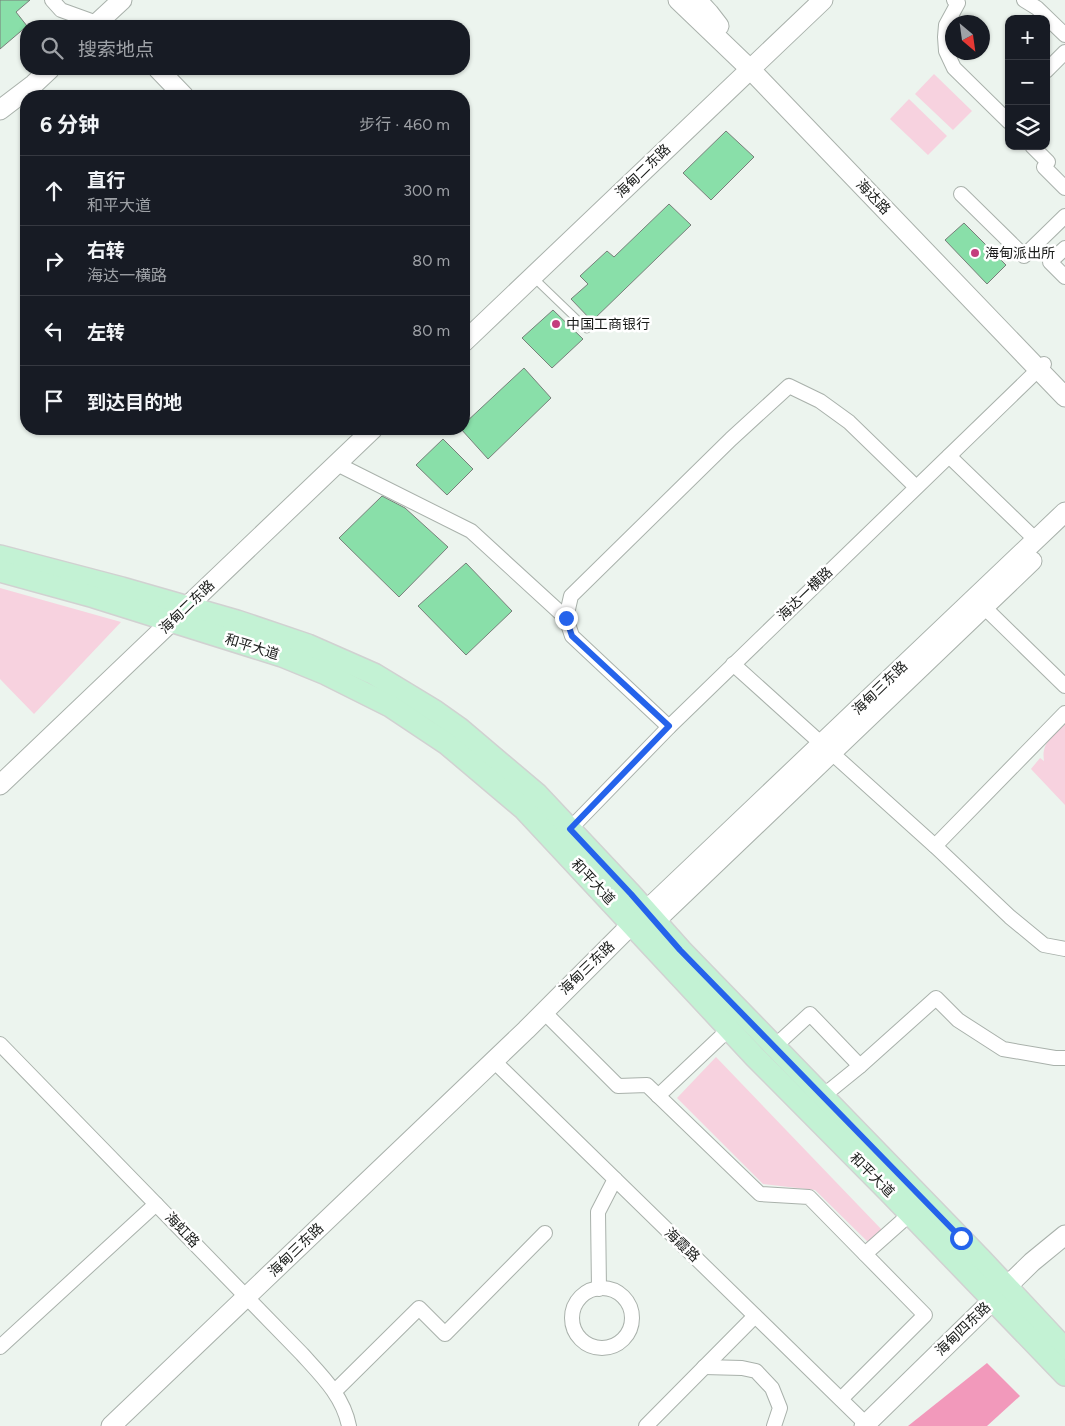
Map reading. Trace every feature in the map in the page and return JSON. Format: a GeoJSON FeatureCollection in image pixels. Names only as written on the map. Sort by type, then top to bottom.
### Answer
{"type":"FeatureCollection","features":[{"type":"Feature","properties":{"kind":"main road"},"geometry":{"type":"LineString","coordinates":[[107,20],[122,0]]}},
{"type":"Feature","properties":{"kind":"main road"},"geometry":{"type":"LineString","coordinates":[[108,20],[132,0]]}},
{"type":"Feature","properties":{"kind":"main road","name":"海达路"},"geometry":{"type":"LineString","coordinates":[[678,0],[750,64]]}},
{"type":"Feature","properties":{"kind":"main road","name":"海达路"},"geometry":{"type":"LineString","coordinates":[[697,0],[750,64],[1041,366],[1065,397]]}},
{"type":"Feature","properties":{"kind":"main road","name":"海甸二东路"},"geometry":{"type":"LineString","coordinates":[[750,64],[810,0]]}},
{"type":"Feature","properties":{"kind":"main road","name":"海甸二东路"},"geometry":{"type":"LineString","coordinates":[[470,326],[529,274],[750,64],[823,0]]}},
{"type":"Feature","properties":{"kind":"main road"},"geometry":{"type":"LineString","coordinates":[[26,90],[44,75]]}},
{"type":"Feature","properties":{"kind":"main road"},"geometry":{"type":"LineString","coordinates":[[37,90],[54,75]]}},
{"type":"Feature","properties":{"kind":"main road"},"geometry":{"type":"LineString","coordinates":[[157,75],[171,90]]}},
{"type":"Feature","properties":{"kind":"main road"},"geometry":{"type":"LineString","coordinates":[[164,75],[178,90]]}},
{"type":"Feature","properties":{"kind":"main road"},"geometry":{"type":"LineString","coordinates":[[0,110],[20,95]]}},
{"type":"Feature","properties":{"kind":"main road"},"geometry":{"type":"LineString","coordinates":[[0,118],[20,105]]}},
{"type":"Feature","properties":{"kind":"main road","name":"海甸二东路"},"geometry":{"type":"LineString","coordinates":[[470,336],[529,274]]}},
{"type":"Feature","properties":{"kind":"main road","name":"海达路"},"geometry":{"type":"LineString","coordinates":[[1041,366],[1065,385]]}},
{"type":"Feature","properties":{"kind":"main road","name":"海甸二东路"},"geometry":{"type":"LineString","coordinates":[[0,785],[257,528],[355,435]]}},
{"type":"Feature","properties":{"kind":"main road","name":"海甸二东路"},"geometry":{"type":"LineString","coordinates":[[0,769],[367,435]]}},
{"type":"Feature","properties":{"kind":"main road","name":"海甸三东路"},"geometry":{"type":"LineString","coordinates":[[827,748],[1065,512]]}},
{"type":"Feature","properties":{"kind":"main road"},"geometry":{"type":"LineString","coordinates":[[121,1426],[249,1299],[549,1017],[644,922],[827,748],[984,607],[1065,530]]}},
{"type":"Feature","properties":{"kind":"main road","name":"和平大道"},"geometry":{"type":"LineString","coordinates":[[0,556],[173,612],[302,664],[390,706],[468,760],[524,809],[644,922],[680,950],[775,1046],[823,1096],[1004,1298],[1065,1375]]}},
{"type":"Feature","properties":{"kind":"main road","name":"和平大道"},"geometry":{"type":"LineString","coordinates":[[0,571],[285,637],[374,674],[435,711],[474,740],[530,788],[570,829],[644,922],[666,962],[729,1030],[910,1214],[1004,1298],[1065,1349]]}},
{"type":"Feature","properties":{"kind":"main road","name":"海甸三东路"},"geometry":{"type":"LineString","coordinates":[[111,1426],[249,1299],[526,1030],[644,922]]}},
{"type":"Feature","properties":{"kind":"main road","name":"海甸四东路"},"geometry":{"type":"LineString","coordinates":[[1004,1298],[1032,1262],[1065,1235]]}},
{"type":"Feature","properties":{"kind":"main road","name":"海甸四东路"},"geometry":{"type":"LineString","coordinates":[[869,1425],[1004,1298],[1065,1250]]}},
{"type":"Feature","properties":{"kind":"street"},"geometry":{"type":"LineString","coordinates":[[52,0],[61,10],[98,20]]}},
{"type":"Feature","properties":{"kind":"street"},"geometry":{"type":"LineString","coordinates":[[1024,0],[1037,8],[1065,35]]}},
{"type":"Feature","properties":{"kind":"street"},"geometry":{"type":"LineString","coordinates":[[958,1],[946,25],[946,50],[954,68],[1005,114]]}},
{"type":"Feature","properties":{"kind":"street"},"geometry":{"type":"LineString","coordinates":[[1050,67],[1065,52]]}},
{"type":"Feature","properties":{"kind":"street"},"geometry":{"type":"LineString","coordinates":[[1036,150],[1048,162],[1044,167],[1065,188]]}},
{"type":"Feature","properties":{"kind":"street"},"geometry":{"type":"LineString","coordinates":[[961,194],[1024,256],[1065,216]]}},
{"type":"Feature","properties":{"kind":"street"},"geometry":{"type":"LineString","coordinates":[[1065,248],[1050,262],[1065,277]]}},
{"type":"Feature","properties":{"kind":"street","name":"海达一横路"},"geometry":{"type":"LineString","coordinates":[[570,829],[669,726],[1041,366]]}},
{"type":"Feature","properties":{"kind":"street"},"geometry":{"type":"LineString","coordinates":[[566,618],[571,596],[731,439],[789,386],[820,401],[849,422],[916,487]]}},
{"type":"Feature","properties":{"kind":"street"},"geometry":{"type":"LineString","coordinates":[[949,456],[1036,540]]}},
{"type":"Feature","properties":{"kind":"street"},"geometry":{"type":"LineString","coordinates":[[337,464],[471,531],[566,618],[572,636],[669,726]]}},
{"type":"Feature","properties":{"kind":"street"},"geometry":{"type":"LineString","coordinates":[[984,607],[1065,686]]}},
{"type":"Feature","properties":{"kind":"street"},"geometry":{"type":"LineString","coordinates":[[733,664],[935,846],[1010,917],[1044,945],[1065,949]]}},
{"type":"Feature","properties":{"kind":"street"},"geometry":{"type":"LineString","coordinates":[[935,846],[1065,713]]}},
{"type":"Feature","properties":{"kind":"street"},"geometry":{"type":"LineString","coordinates":[[823,1096],[860,1066],[936,998],[958,1020],[1003,1049],[1065,1058]]}},
{"type":"Feature","properties":{"kind":"street"},"geometry":{"type":"LineString","coordinates":[[775,1046],[810,1014],[860,1066]]}},
{"type":"Feature","properties":{"kind":"street"},"geometry":{"type":"LineString","coordinates":[[549,1017],[618,1086],[647,1085],[760,1194],[809,1197],[925,1315],[841,1400]]}},
{"type":"Feature","properties":{"kind":"street"},"geometry":{"type":"LineString","coordinates":[[658,1096],[729,1030]]}},
{"type":"Feature","properties":{"kind":"street","name":"海虹路"},"geometry":{"type":"LineString","coordinates":[[0,1044],[249,1299],[335,1391],[346,1414],[348,1426]]}},
{"type":"Feature","properties":{"kind":"street","name":"海霞路"},"geometry":{"type":"LineString","coordinates":[[498,1065],[841,1400],[869,1425]]}},
{"type":"Feature","properties":{"kind":"street"},"geometry":{"type":"LineString","coordinates":[[598,1288],[598,1212],[614,1179]]}},
{"type":"Feature","properties":{"kind":"street"},"geometry":{"type":"LineString","coordinates":[[0,1347],[156,1204]]}},
{"type":"Feature","properties":{"kind":"street"},"geometry":{"type":"LineString","coordinates":[[865,1254],[910,1214]]}},
{"type":"Feature","properties":{"kind":"street"},"geometry":{"type":"LineString","coordinates":[[335,1391],[419,1308],[445,1334],[545,1233]]}},
{"type":"Feature","properties":{"kind":"street"},"geometry":{"type":"LineString","coordinates":[[598,1288],[609,1289],[626,1300],[632,1320],[629,1330],[623,1339],[615,1345],[605,1348],[587,1344],[579,1338],[574,1330],[572,1321],[572,1312],[576,1303],[582,1296],[598,1288]]}},
{"type":"Feature","properties":{"kind":"street"},"geometry":{"type":"LineString","coordinates":[[646,1426],[755,1316]]}},
{"type":"Feature","properties":{"kind":"street"},"geometry":{"type":"LineString","coordinates":[[704,1367],[742,1368],[756,1371],[772,1388],[780,1408],[774,1426]]}},
{"type":"Feature","properties":{"kind":"lane"},"geometry":{"type":"LineString","coordinates":[[529,274],[587,329]]}},
{"type":"Feature","properties":{"kind":"shaded area"},"geometry":{"type":"Polygon","coordinates":[[[934,74],[972,111],[953,130],[915,94],[934,74]]]}},
{"type":"Feature","properties":{"kind":"shaded area"},"geometry":{"type":"Polygon","coordinates":[[[909,99],[947,136],[928,155],[890,119],[909,99]]]}},
{"type":"Feature","properties":{"kind":"shaded area"},"geometry":{"type":"Polygon","coordinates":[[[0,588],[121,622],[34,714],[0,679],[0,588]]]}},
{"type":"Feature","properties":{"kind":"shaded area"},"geometry":{"type":"Polygon","coordinates":[[[1065,724],[1065,805],[1031,769],[1040,758],[1044,761],[1046,744],[1065,724]]]}},
{"type":"Feature","properties":{"kind":"shaded area"},"geometry":{"type":"Polygon","coordinates":[[[716,1057],[882,1230],[868,1242],[815,1190],[763,1184],[677,1098],[716,1057]]]}},
{"type":"Feature","properties":{"kind":"shaded area"},"geometry":{"type":"Polygon","coordinates":[[[987,1363],[1020,1396],[987,1426],[908,1426],[987,1363]]]}},
{"type":"Feature","properties":{"kind":"building"},"geometry":{"type":"Polygon","coordinates":[[[0,0],[30,0],[16,12],[22,20],[20,20],[20,32],[0,49],[0,0]]]}},
{"type":"Feature","properties":{"kind":"building"},"geometry":{"type":"Polygon","coordinates":[[[726,131],[754,157],[711,200],[683,173],[726,131]]]}},
{"type":"Feature","properties":{"kind":"building"},"geometry":{"type":"Polygon","coordinates":[[[669,204],[691,225],[592,321],[571,299],[588,284],[580,276],[607,251],[614,257],[669,204]]]}},
{"type":"Feature","properties":{"kind":"building","name":"海甸派出所"},"geometry":{"type":"Polygon","coordinates":[[[964,223],[1006,265],[987,284],[945,240],[964,223]]]}},
{"type":"Feature","properties":{"kind":"building"},"geometry":{"type":"Polygon","coordinates":[[[553,310],[583,339],[552,368],[522,338],[553,310]]]}},
{"type":"Feature","properties":{"kind":"building"},"geometry":{"type":"Polygon","coordinates":[[[524,368],[551,398],[488,459],[466,435],[470,435],[470,418],[524,368]]]}},
{"type":"Feature","properties":{"kind":"building"},"geometry":{"type":"Polygon","coordinates":[[[443,439],[473,469],[447,495],[416,465],[443,439]]]}},
{"type":"Feature","properties":{"kind":"building"},"geometry":{"type":"Polygon","coordinates":[[[382,496],[405,508],[448,547],[399,597],[339,538],[382,496]]]}},
{"type":"Feature","properties":{"kind":"building"},"geometry":{"type":"Polygon","coordinates":[[[466,563],[512,611],[466,655],[418,606],[466,563]]]}},
{"type":"Feature","properties":{"kind":"place","name":"海甸派出所"},"geometry":{"type":"Point","coordinates":[975,253]}},
{"type":"Feature","properties":{"kind":"place","name":"中国工商银行"},"geometry":{"type":"Point","coordinates":[556,324]}},
{"type":"Feature","properties":{"kind":"route"},"geometry":{"type":"LineString","coordinates":[[566,618],[572,636],[669,726],[570,829],[680,950],[961,1238]]}}]}
